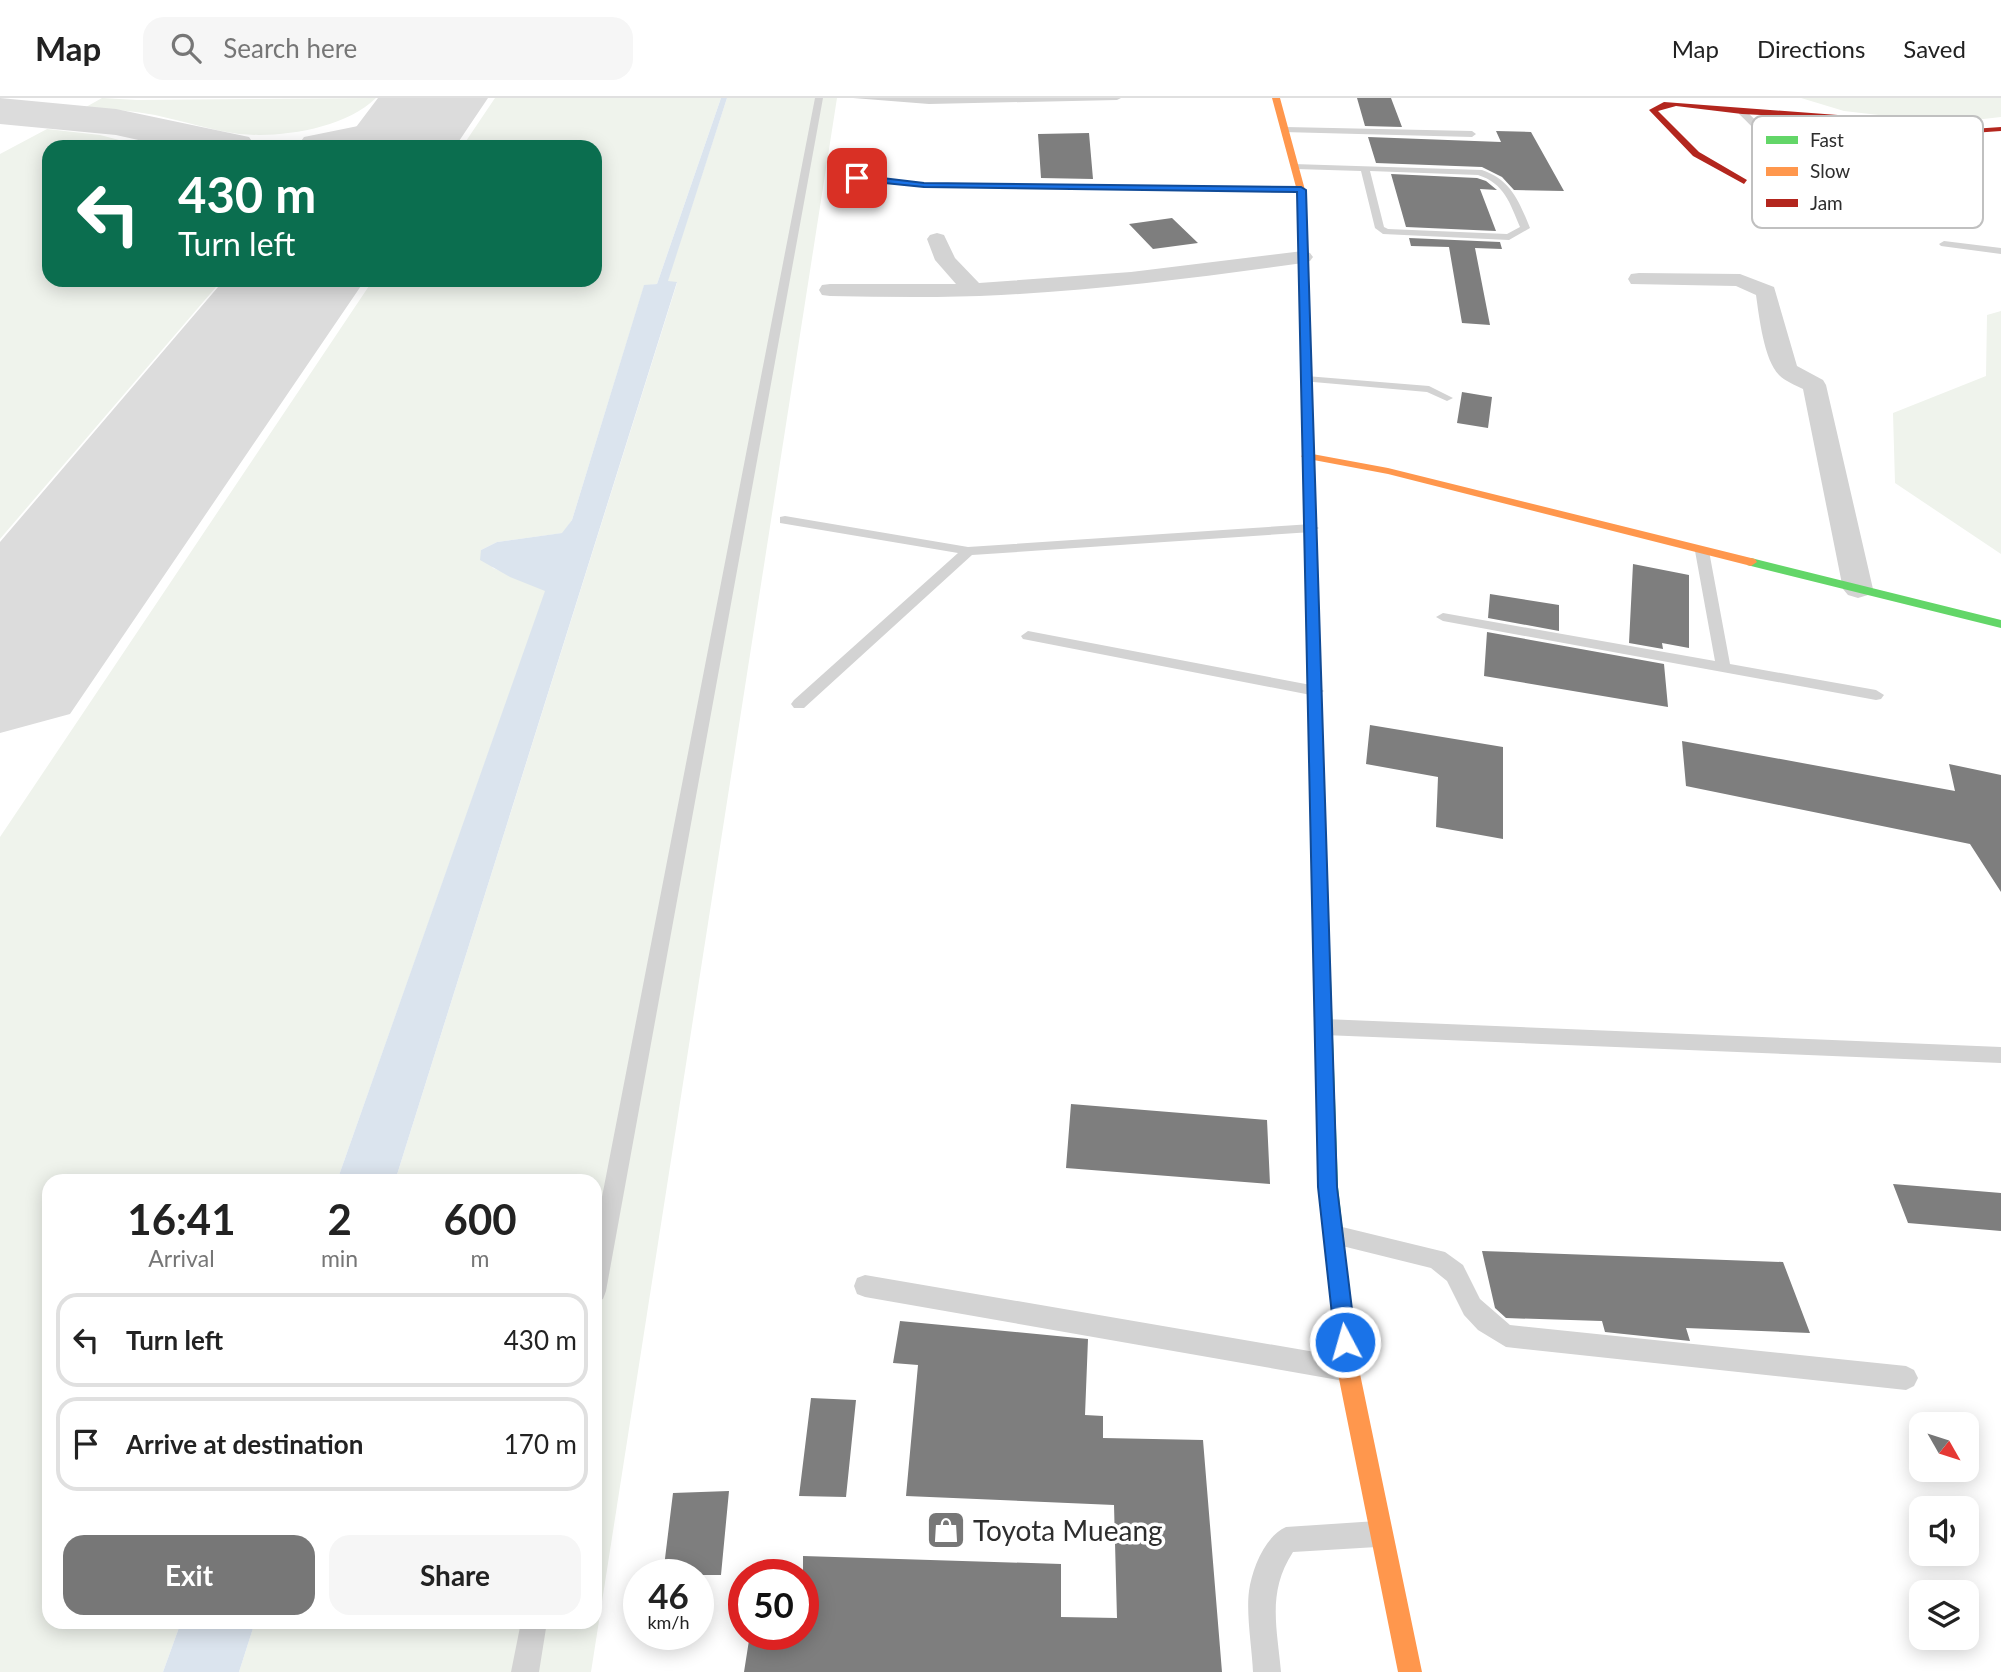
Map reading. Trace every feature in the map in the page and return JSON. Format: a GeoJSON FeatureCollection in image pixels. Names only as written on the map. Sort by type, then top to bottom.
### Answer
{"type":"FeatureCollection","features":[{"type":"Feature","properties":{"kind":"main road"},"geometry":{"type":"LineString","coordinates":[[1276,98],[1301,190],[1328,1187],[1348,1369],[1410,1672]]}},
{"type":"Feature","properties":{"kind":"main road"},"geometry":{"type":"LineString","coordinates":[[1744,182],[1696,153],[1653,110],[1667,104],[1676,104],[1742,112],[1815,116]]}},
{"type":"Feature","properties":{"kind":"main road"},"geometry":{"type":"LineString","coordinates":[[1983,130],[2001,129]]}},
{"type":"Feature","properties":{"kind":"main road"},"geometry":{"type":"LineString","coordinates":[[870,154],[853,169],[857,178],[924,185],[1301,190]]}},
{"type":"Feature","properties":{"kind":"main road"},"geometry":{"type":"LineString","coordinates":[[1307,456],[1388,471],[2001,624]]}},
{"type":"Feature","properties":{"kind":"street"},"geometry":{"type":"LineString","coordinates":[[937,239],[945,260],[973,289]]}},
{"type":"Feature","properties":{"kind":"street"},"geometry":{"type":"LineString","coordinates":[[830,289],[973,289],[1179,275],[1303,257]]}},
{"type":"Feature","properties":{"kind":"street"},"geometry":{"type":"LineString","coordinates":[[1639,279],[1740,280],[1766,292],[1771,324],[1785,366],[1788,371],[1814,385],[1858,589]]}},
{"type":"Feature","properties":{"kind":"lane"},"geometry":{"type":"LineString","coordinates":[[602,1254],[819,98]]}},
{"type":"Feature","properties":{"kind":"lane"},"geometry":{"type":"LineString","coordinates":[[857,98],[929,102],[1117,98]]}},
{"type":"Feature","properties":{"kind":"lane"},"geometry":{"type":"LineString","coordinates":[[1742,112],[1752,121]]}},
{"type":"Feature","properties":{"kind":"lane"},"geometry":{"type":"LineString","coordinates":[[1286,130],[1472,134]]}},
{"type":"Feature","properties":{"kind":"lane"},"geometry":{"type":"LineString","coordinates":[[1296,166],[1488,174],[1507,185],[1525,228],[1509,237],[1386,232],[1380,228],[1365,169]]}},
{"type":"Feature","properties":{"kind":"lane"},"geometry":{"type":"LineString","coordinates":[[1944,244],[2001,251]]}},
{"type":"Feature","properties":{"kind":"lane"},"geometry":{"type":"LineString","coordinates":[[1306,379],[1429,389],[1447,398]]}},
{"type":"Feature","properties":{"kind":"lane"},"geometry":{"type":"LineString","coordinates":[[785,520],[968,551],[1312,528]]}},
{"type":"Feature","properties":{"kind":"lane"},"geometry":{"type":"LineString","coordinates":[[799,704],[968,551]]}},
{"type":"Feature","properties":{"kind":"lane"},"geometry":{"type":"LineString","coordinates":[[1702,551],[1723,667]]}},
{"type":"Feature","properties":{"kind":"lane"},"geometry":{"type":"LineString","coordinates":[[1443,617],[1876,695]]}},
{"type":"Feature","properties":{"kind":"lane"},"geometry":{"type":"LineString","coordinates":[[1028,636],[1316,691]]}},
{"type":"Feature","properties":{"kind":"lane"},"geometry":{"type":"LineString","coordinates":[[1324,1027],[2001,1055]]}},
{"type":"Feature","properties":{"kind":"lane"},"geometry":{"type":"LineString","coordinates":[[1334,1236],[1437,1259],[1455,1273],[1472,1307],[1486,1322],[1506,1336],[1906,1378]]}},
{"type":"Feature","properties":{"kind":"lane"},"geometry":{"type":"LineString","coordinates":[[865,1286],[1348,1369]]}},
{"type":"Feature","properties":{"kind":"lane"},"geometry":{"type":"LineString","coordinates":[[1267,1672],[1262,1591],[1270,1564],[1286,1540],[1381,1534]]}},
{"type":"Feature","properties":{"kind":"lane"},"geometry":{"type":"LineString","coordinates":[[525,1672],[533,1629]]}},
{"type":"Feature","properties":{"kind":"shaded area"},"geometry":{"type":"Polygon","coordinates":[[[102,98],[376,98],[363,109],[330,124],[292,133],[256,135],[218,130],[155,115],[86,107],[102,98]]]}},
{"type":"Feature","properties":{"kind":"shaded area"},"geometry":{"type":"Polygon","coordinates":[[[495,98],[721,98],[657,284],[644,286],[572,520],[563,533],[497,542],[481,550],[493,568],[546,590],[339,1174],[42,1174],[42,1629],[178,1629],[163,1672],[0,1672],[0,837],[368,287],[602,287],[602,140],[467,140],[495,98]]]}},
{"type":"Feature","properties":{"kind":"shaded area"},"geometry":{"type":"Polygon","coordinates":[[[721,98],[727,98],[668,281],[677,282],[397,1174],[339,1174],[545,591],[510,577],[480,560],[481,550],[497,542],[562,533],[572,520],[644,285],[657,284],[721,98]]]}},
{"type":"Feature","properties":{"kind":"shaded area"},"geometry":{"type":"Polygon","coordinates":[[[727,98],[837,98],[602,1602],[602,1174],[397,1174],[677,283],[667,282],[727,98]]]}},
{"type":"Feature","properties":{"kind":"shaded area"},"geometry":{"type":"Polygon","coordinates":[[[1801,98],[2001,98],[2001,117],[1983,119],[1983,116],[1887,116],[1844,111],[1801,98]]]}},
{"type":"Feature","properties":{"kind":"shaded area"},"geometry":{"type":"Polygon","coordinates":[[[47,129],[119,140],[42,140],[42,287],[216,287],[0,539],[0,154],[47,129]]]}},
{"type":"Feature","properties":{"kind":"shaded area"},"geometry":{"type":"Polygon","coordinates":[[[2001,311],[2001,554],[1895,483],[1893,413],[1986,376],[1987,315],[2001,311]]]}},
{"type":"Feature","properties":{"kind":"shaded area"},"geometry":{"type":"Polygon","coordinates":[[[178,1629],[253,1629],[239,1672],[163,1672],[178,1629]]]}},
{"type":"Feature","properties":{"kind":"shaded area"},"geometry":{"type":"Polygon","coordinates":[[[253,1629],[598,1629],[591,1672],[239,1672],[253,1629]]]}},
{"type":"Feature","properties":{"kind":"building"},"geometry":{"type":"Polygon","coordinates":[[[1357,98],[1391,98],[1402,127],[1365,126],[1357,98]]]}},
{"type":"Feature","properties":{"kind":"building"},"geometry":{"type":"Polygon","coordinates":[[[1496,131],[1531,132],[1564,191],[1514,190],[1502,177],[1482,167],[1376,163],[1368,137],[1501,142],[1496,131]]]}},
{"type":"Feature","properties":{"kind":"building"},"geometry":{"type":"Polygon","coordinates":[[[1089,133],[1093,179],[1041,178],[1038,134],[1089,133]]]}},
{"type":"Feature","properties":{"kind":"building"},"geometry":{"type":"Polygon","coordinates":[[[1391,174],[1477,178],[1486,181],[1497,190],[1480,189],[1496,231],[1406,227],[1391,174]]]}},
{"type":"Feature","properties":{"kind":"building"},"geometry":{"type":"Polygon","coordinates":[[[1172,218],[1198,243],[1153,249],[1129,224],[1172,218]]]}},
{"type":"Feature","properties":{"kind":"building"},"geometry":{"type":"Polygon","coordinates":[[[1409,238],[1500,242],[1502,249],[1475,248],[1490,325],[1462,323],[1449,247],[1411,246],[1409,238]]]}},
{"type":"Feature","properties":{"kind":"building"},"geometry":{"type":"Polygon","coordinates":[[[1462,392],[1492,397],[1488,428],[1457,423],[1462,392]]]}},
{"type":"Feature","properties":{"kind":"building"},"geometry":{"type":"Polygon","coordinates":[[[1633,564],[1689,575],[1689,648],[1662,643],[1663,649],[1629,643],[1633,564]]]}},
{"type":"Feature","properties":{"kind":"building"},"geometry":{"type":"Polygon","coordinates":[[[1490,594],[1559,605],[1559,631],[1488,618],[1490,594]]]}},
{"type":"Feature","properties":{"kind":"building"},"geometry":{"type":"Polygon","coordinates":[[[1487,632],[1664,664],[1668,707],[1484,676],[1487,632]]]}},
{"type":"Feature","properties":{"kind":"building"},"geometry":{"type":"Polygon","coordinates":[[[1370,725],[1503,747],[1503,839],[1436,827],[1438,777],[1366,764],[1370,725]]]}},
{"type":"Feature","properties":{"kind":"building"},"geometry":{"type":"Polygon","coordinates":[[[1682,741],[1955,791],[1949,764],[2001,775],[2001,892],[1970,844],[1686,786],[1682,741]]]}},
{"type":"Feature","properties":{"kind":"building"},"geometry":{"type":"Polygon","coordinates":[[[1071,1104],[1267,1120],[1270,1184],[1066,1168],[1071,1104]]]}},
{"type":"Feature","properties":{"kind":"building"},"geometry":{"type":"Polygon","coordinates":[[[1893,1184],[2001,1193],[2001,1231],[1908,1223],[1893,1184]]]}},
{"type":"Feature","properties":{"kind":"building"},"geometry":{"type":"Polygon","coordinates":[[[1482,1251],[1783,1262],[1810,1333],[1686,1328],[1690,1341],[1605,1332],[1602,1321],[1506,1318],[1495,1308],[1482,1251]]]}},
{"type":"Feature","properties":{"kind":"building"},"geometry":{"type":"Polygon","coordinates":[[[900,1321],[1088,1339],[1085,1415],[1103,1416],[1103,1438],[1203,1440],[1222,1672],[744,1672],[747,1650],[819,1650],[819,1559],[803,1559],[803,1556],[1061,1564],[1061,1617],[1117,1618],[1114,1505],[906,1496],[918,1365],[893,1363],[900,1321]]]}},
{"type":"Feature","properties":{"kind":"building"},"geometry":{"type":"Polygon","coordinates":[[[811,1398],[856,1400],[846,1497],[799,1496],[811,1398]]]}},
{"type":"Feature","properties":{"kind":"building"},"geometry":{"type":"Polygon","coordinates":[[[729,1491],[721,1575],[714,1575],[714,1559],[665,1559],[673,1493],[729,1491]]]}},
{"type":"Feature","properties":{"kind":"taxiway"},"geometry":{"type":"LineString","coordinates":[[0,111],[116,122],[200,140]]}},
{"type":"Feature","properties":{"kind":"taxiway"},"geometry":{"type":"LineString","coordinates":[[355,140],[375,136],[420,118]]}},
{"type":"Feature","properties":{"kind":"runway"},"geometry":{"type":"LineString","coordinates":[[403,140],[435,98]]}},
{"type":"Feature","properties":{"kind":"runway"},"geometry":{"type":"LineString","coordinates":[[0,669],[292,287]]}},
{"type":"Feature","properties":{"kind":"traffic: fast"},"geometry":{"type":"LineString","coordinates":[[1306,387],[1314,683]]}},
{"type":"Feature","properties":{"kind":"traffic: fast"},"geometry":{"type":"LineString","coordinates":[[1751,562],[2001,624]]}},
{"type":"Feature","properties":{"kind":"traffic: fast"},"geometry":{"type":"LineString","coordinates":[[1322,950],[1328,1187],[1342,1312]]}},
{"type":"Feature","properties":{"kind":"traffic: slow"},"geometry":{"type":"LineString","coordinates":[[1276,98],[1301,190],[1306,387]]}},
{"type":"Feature","properties":{"kind":"traffic: slow"},"geometry":{"type":"LineString","coordinates":[[1160,188],[1301,190]]}},
{"type":"Feature","properties":{"kind":"traffic: slow"},"geometry":{"type":"LineString","coordinates":[[1307,456],[1388,471],[1751,562]]}},
{"type":"Feature","properties":{"kind":"traffic: slow"},"geometry":{"type":"LineString","coordinates":[[1342,1312],[1348,1369],[1410,1672]]}},
{"type":"Feature","properties":{"kind":"traffic: jam"},"geometry":{"type":"LineString","coordinates":[[1744,182],[1696,154],[1653,110],[1667,104],[1676,104],[1742,112],[1815,116]]}},
{"type":"Feature","properties":{"kind":"traffic: jam"},"geometry":{"type":"LineString","coordinates":[[1983,130],[2001,129]]}},
{"type":"Feature","properties":{"kind":"traffic: jam"},"geometry":{"type":"LineString","coordinates":[[870,154],[853,169],[857,178],[924,185],[1160,188]]}},
{"type":"Feature","properties":{"kind":"traffic: jam"},"geometry":{"type":"LineString","coordinates":[[1314,683],[1322,950]]}},
{"type":"Feature","properties":{"kind":"place","name":"Toyota Mueang"},"geometry":{"type":"Point","coordinates":[946,1530]}},
{"type":"Feature","properties":{"kind":"route"},"geometry":{"type":"LineString","coordinates":[[857,178],[924,185],[1301,190],[1328,1187],[1345,1342]]}}]}
